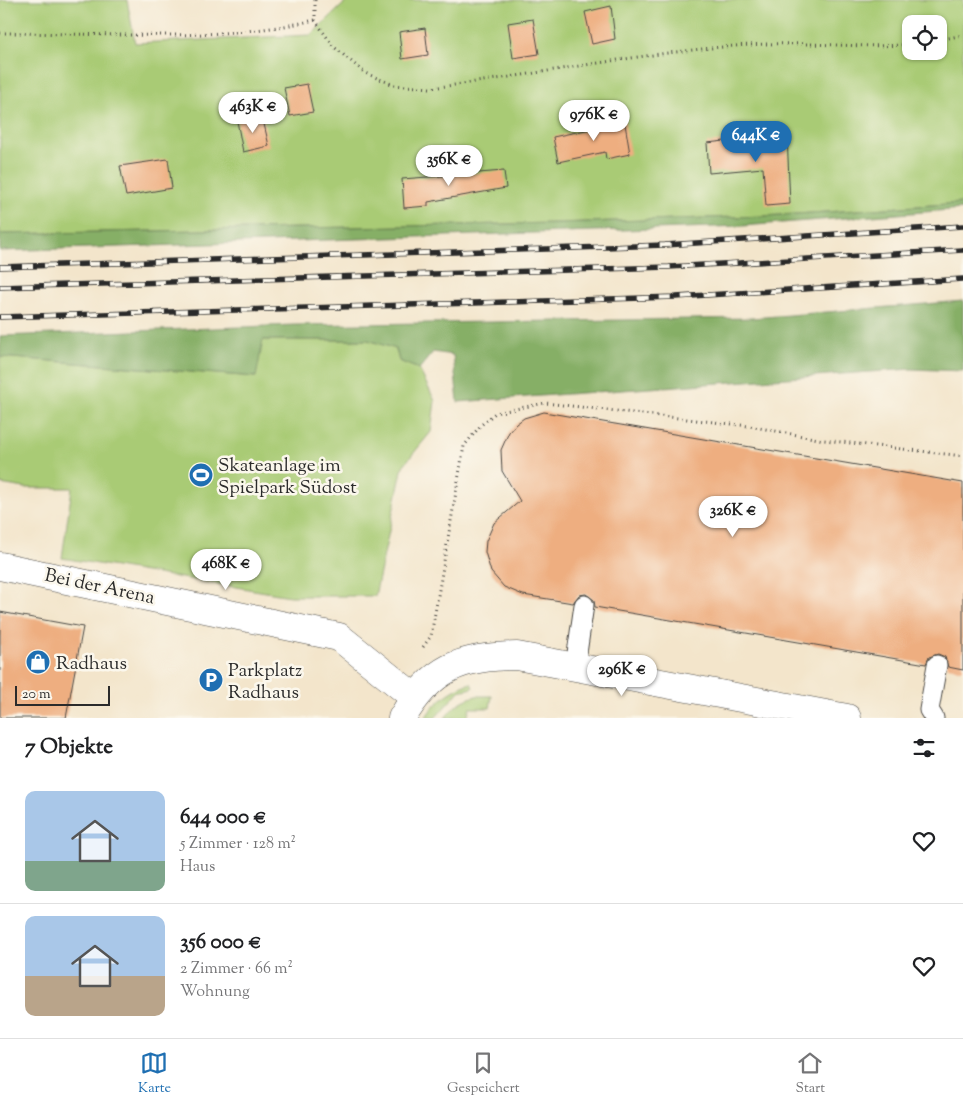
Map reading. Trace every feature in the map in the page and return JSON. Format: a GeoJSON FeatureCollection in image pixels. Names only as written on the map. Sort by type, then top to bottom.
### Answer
{"type":"FeatureCollection","features":[{"type":"Feature","properties":{"kind":"street","name":"Bei der Arena"},"geometry":{"type":"LineString","coordinates":[[0,566],[339,637],[404,699]]}},
{"type":"Feature","properties":{"kind":"street"},"geometry":{"type":"LineString","coordinates":[[404,699],[455,664],[486,656],[517,656],[847,718]]}},
{"type":"Feature","properties":{"kind":"lane"},"geometry":{"type":"LineString","coordinates":[[574,667],[584,605]]}},
{"type":"Feature","properties":{"kind":"lane"},"geometry":{"type":"LineString","coordinates":[[934,718],[929,710],[937,665]]}},
{"type":"Feature","properties":{"kind":"path"},"geometry":{"type":"LineString","coordinates":[[315,0],[315,20],[333,46],[365,73],[394,85],[430,88],[667,54],[768,44],[884,47],[902,45]]}},
{"type":"Feature","properties":{"kind":"path"},"geometry":{"type":"LineString","coordinates":[[0,33],[209,34],[280,28],[315,20]]}},
{"type":"Feature","properties":{"kind":"path"},"geometry":{"type":"LineString","coordinates":[[947,38],[963,35]]}},
{"type":"Feature","properties":{"kind":"path"},"geometry":{"type":"LineString","coordinates":[[404,699],[431,636],[464,446],[481,425],[495,413],[544,403],[749,426],[824,440],[963,456]]}},
{"type":"Feature","properties":{"kind":"green space"},"geometry":{"type":"Polygon","coordinates":[[[0,0],[127,0],[135,43],[311,35],[348,0],[963,0],[963,203],[765,216],[557,223],[0,234],[0,0]]]}},
{"type":"Feature","properties":{"kind":"green space"},"geometry":{"type":"Polygon","coordinates":[[[963,203],[963,209],[743,226],[0,251],[0,234],[557,223],[765,216],[963,203]]]}},
{"type":"Feature","properties":{"kind":"green space"},"geometry":{"type":"Polygon","coordinates":[[[963,301],[963,371],[911,369],[458,402],[453,355],[433,352],[419,369],[399,361],[396,349],[368,340],[263,340],[256,377],[0,357],[0,336],[294,325],[752,318],[963,301]]]}},
{"type":"Feature","properties":{"kind":"green space","name":"Skateanlage im Spielpark Südost"},"geometry":{"type":"Polygon","coordinates":[[[262,340],[368,340],[396,349],[399,361],[419,369],[435,401],[431,432],[403,466],[375,596],[290,596],[62,558],[72,488],[25,488],[0,484],[0,357],[255,377],[262,340]]]}},
{"type":"Feature","properties":{"kind":"green space"},"geometry":{"type":"Polygon","coordinates":[[[471,683],[473,688],[459,691],[435,718],[425,718],[445,696],[471,683]]]}},
{"type":"Feature","properties":{"kind":"green space"},"geometry":{"type":"Polygon","coordinates":[[[476,696],[492,696],[490,708],[470,708],[467,718],[445,718],[458,704],[476,696]]]}},
{"type":"Feature","properties":{"kind":"building"},"geometry":{"type":"Polygon","coordinates":[[[611,6],[615,39],[592,44],[585,12],[611,6]]]}},
{"type":"Feature","properties":{"kind":"building"},"geometry":{"type":"Polygon","coordinates":[[[533,19],[539,54],[513,58],[508,23],[533,19]]]}},
{"type":"Feature","properties":{"kind":"building"},"geometry":{"type":"Polygon","coordinates":[[[425,28],[428,55],[402,59],[399,32],[425,28]]]}},
{"type":"Feature","properties":{"kind":"building"},"geometry":{"type":"Polygon","coordinates":[[[307,84],[313,112],[290,116],[284,88],[307,84]]]}},
{"type":"Feature","properties":{"kind":"building"},"geometry":{"type":"Polygon","coordinates":[[[262,115],[269,146],[243,152],[237,121],[262,115]]]}},
{"type":"Feature","properties":{"kind":"building"},"geometry":{"type":"Polygon","coordinates":[[[624,118],[630,154],[606,159],[605,152],[558,162],[553,137],[600,127],[599,122],[624,118]]]}},
{"type":"Feature","properties":{"kind":"building"},"geometry":{"type":"Polygon","coordinates":[[[787,134],[790,204],[766,206],[763,168],[709,173],[707,143],[787,134]]]}},
{"type":"Feature","properties":{"kind":"building"},"geometry":{"type":"Polygon","coordinates":[[[168,159],[172,188],[126,196],[120,166],[168,159]]]}},
{"type":"Feature","properties":{"kind":"building"},"geometry":{"type":"Polygon","coordinates":[[[504,171],[506,188],[428,202],[428,206],[404,208],[402,179],[504,171]]]}},
{"type":"Feature","properties":{"kind":"building"},"geometry":{"type":"Polygon","coordinates":[[[544,412],[963,483],[963,670],[948,667],[945,657],[938,654],[929,657],[926,664],[595,607],[594,600],[586,594],[579,595],[573,603],[523,595],[504,587],[491,572],[485,552],[486,541],[494,523],[520,501],[502,471],[501,450],[509,432],[516,424],[524,418],[544,412]]]}},
{"type":"Feature","properties":{"kind":"building","name":"Radhaus"},"geometry":{"type":"Polygon","coordinates":[[[0,612],[83,627],[66,718],[0,718],[0,612]]]}},
{"type":"Feature","properties":{"kind":"railway"},"geometry":{"type":"LineString","coordinates":[[0,267],[665,245],[963,226]]}},
{"type":"Feature","properties":{"kind":"railway"},"geometry":{"type":"LineString","coordinates":[[0,287],[669,267],[963,250]]}},
{"type":"Feature","properties":{"kind":"railway"},"geometry":{"type":"LineString","coordinates":[[0,317],[676,297],[963,279]]}},
{"type":"Feature","properties":{"kind":"place","name":"Skateanlage im Spielpark Südost"},"geometry":{"type":"Point","coordinates":[201,475]}},
{"type":"Feature","properties":{"kind":"place","name":"Radhaus"},"geometry":{"type":"Point","coordinates":[38,662]}},
{"type":"Feature","properties":{"kind":"place","name":"Parkplatz Radhaus"},"geometry":{"type":"Point","coordinates":[211,680]}}]}
